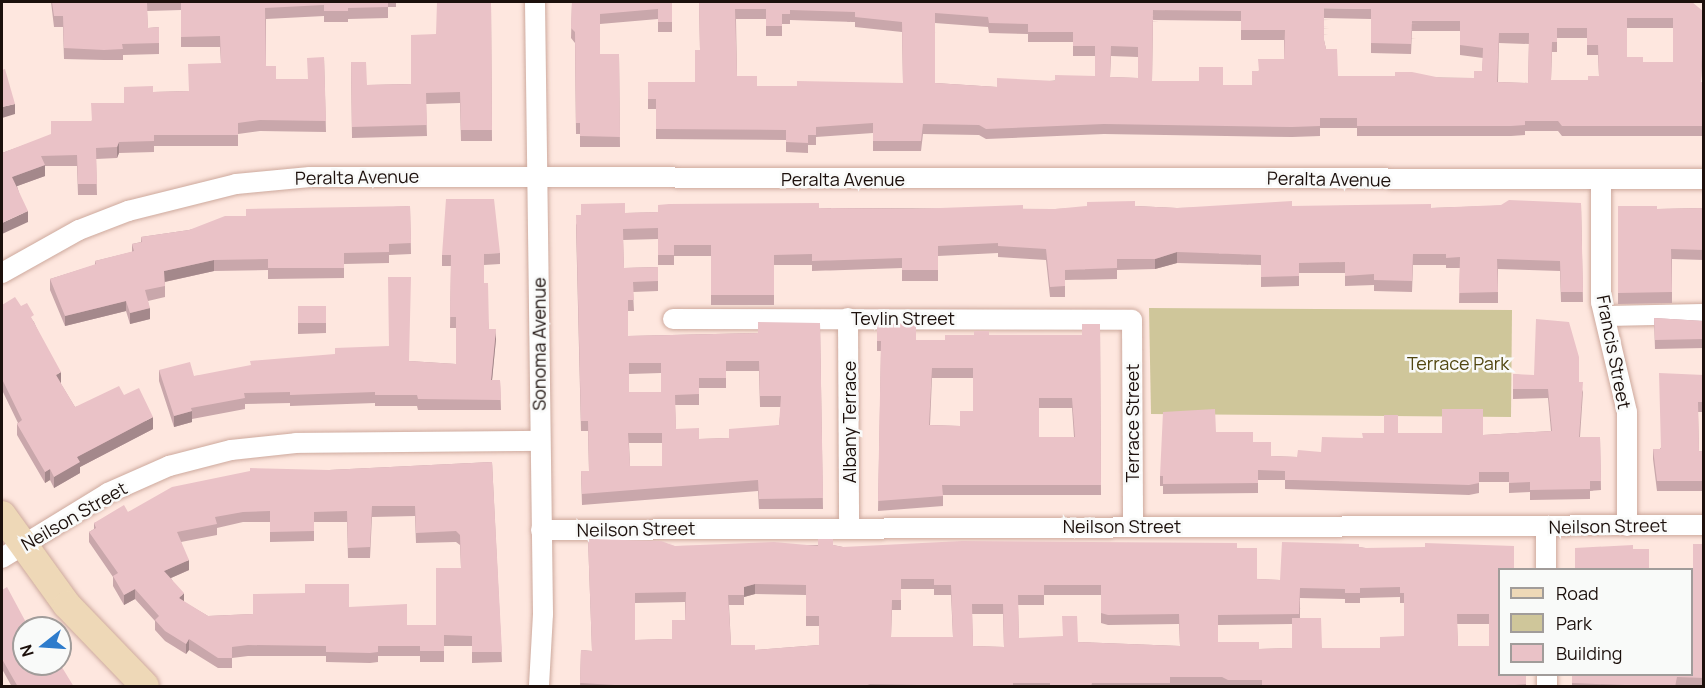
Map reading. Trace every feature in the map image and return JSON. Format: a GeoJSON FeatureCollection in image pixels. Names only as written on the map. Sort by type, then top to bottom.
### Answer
{"type":"FeatureCollection","features":[{"type":"Feature","properties":{"kind":"main road"},"geometry":{"type":"LineString","coordinates":[[2,515],[12,552],[67,605],[145,687]]}},
{"type":"Feature","properties":{"kind":"street","name":"Sonoma Avenue"},"geometry":{"type":"LineString","coordinates":[[535,2],[543,650],[539,687]]}},
{"type":"Feature","properties":{"kind":"street","name":"Peralta Avenue"},"geometry":{"type":"LineString","coordinates":[[2,273],[79,230],[128,211],[236,184],[310,177],[538,176],[590,180],[1704,179]]}},
{"type":"Feature","properties":{"kind":"street","name":"Francis Street"},"geometry":{"type":"LineString","coordinates":[[1601,179],[1601,302],[1627,412],[1627,526]]}},
{"type":"Feature","properties":{"kind":"street"},"geometry":{"type":"LineString","coordinates":[[1605,316],[1704,314]]}},
{"type":"Feature","properties":{"kind":"street","name":"Albany Terrace"},"geometry":{"type":"LineString","coordinates":[[848,318],[849,526]]}},
{"type":"Feature","properties":{"kind":"street","name":"Tevlin Street"},"geometry":{"type":"LineString","coordinates":[[673,319],[1132,320]]}},
{"type":"Feature","properties":{"kind":"street","name":"Terrace Street"},"geometry":{"type":"LineString","coordinates":[[1132,320],[1133,526]]}},
{"type":"Feature","properties":{"kind":"street","name":"Neilson Street"},"geometry":{"type":"LineString","coordinates":[[12,552],[108,494],[169,466],[231,450],[296,443],[540,441]]}},
{"type":"Feature","properties":{"kind":"street","name":"Neilson Street"},"geometry":{"type":"LineString","coordinates":[[541,530],[849,526],[1546,527],[1704,525]]}},
{"type":"Feature","properties":{"kind":"street"},"geometry":{"type":"LineString","coordinates":[[1546,527],[1546,568]]}},
{"type":"Feature","properties":{"kind":"green space","name":"Terrace Park"},"geometry":{"type":"Polygon","coordinates":[[[1149,308],[1512,310],[1511,417],[1151,414],[1149,308]]]}},
{"type":"Feature","properties":{"kind":"building"},"geometry":{"type":"Polygon","coordinates":[[[52,2],[147,2],[148,28],[159,27],[159,43],[122,44],[123,49],[104,50],[64,48],[63,16],[54,16],[52,2]]]}},
{"type":"Feature","properties":{"kind":"building"},"geometry":{"type":"Polygon","coordinates":[[[181,2],[388,2],[388,7],[348,8],[348,11],[324,11],[324,5],[265,8],[266,66],[276,66],[276,79],[308,79],[307,58],[324,57],[326,121],[260,120],[238,123],[238,135],[154,135],[154,141],[119,142],[117,147],[96,148],[97,184],[78,184],[77,155],[41,156],[45,165],[12,177],[28,211],[2,223],[2,153],[51,134],[51,121],[92,121],[91,103],[124,103],[124,87],[153,86],[153,92],[189,91],[188,64],[221,63],[220,36],[181,37],[181,2]]]}},
{"type":"Feature","properties":{"kind":"building"},"geometry":{"type":"Polygon","coordinates":[[[437,2],[491,2],[492,130],[461,130],[460,92],[426,93],[427,125],[352,127],[351,62],[366,62],[367,85],[411,84],[411,35],[436,34],[437,2]]]}},
{"type":"Feature","properties":{"kind":"building"},"geometry":{"type":"Polygon","coordinates":[[[572,2],[672,2],[672,22],[658,22],[658,9],[600,14],[600,54],[619,54],[620,137],[580,136],[580,123],[576,123],[575,32],[571,28],[572,2]]]}},
{"type":"Feature","properties":{"kind":"building"},"geometry":{"type":"Polygon","coordinates":[[[699,2],[1692,2],[1704,12],[1701,82],[1704,82],[1704,126],[1562,126],[1558,121],[1525,121],[1525,125],[1511,126],[1357,126],[1357,118],[1320,118],[1320,126],[1292,127],[1104,124],[986,129],[979,125],[923,124],[921,141],[873,141],[873,123],[816,127],[816,135],[808,135],[808,143],[786,142],[786,130],[656,129],[656,99],[648,99],[648,82],[695,82],[695,50],[700,50],[699,2]],[[1324,8],[1326,49],[1337,49],[1338,76],[1395,76],[1395,72],[1412,72],[1441,78],[1474,78],[1474,71],[1482,71],[1483,48],[1460,45],[1460,21],[1412,21],[1411,44],[1371,43],[1371,9],[1324,8]],[[735,9],[737,76],[757,76],[757,86],[797,86],[797,81],[903,83],[902,22],[855,17],[855,12],[790,10],[790,14],[782,14],[782,26],[766,26],[766,9],[735,9]],[[1153,10],[1152,81],[1199,81],[1199,67],[1223,67],[1223,85],[1252,85],[1252,71],[1259,71],[1258,59],[1284,59],[1285,30],[1241,30],[1241,11],[1153,10]],[[935,13],[935,83],[997,87],[997,78],[1055,81],[1055,75],[1095,76],[1095,46],[1073,46],[1073,32],[1028,32],[1028,24],[989,23],[988,17],[935,13]],[[1627,18],[1627,57],[1643,57],[1643,62],[1673,62],[1673,18],[1627,18]],[[1557,28],[1557,42],[1552,42],[1551,80],[1588,80],[1588,76],[1599,76],[1598,45],[1587,45],[1587,28],[1557,28]],[[1499,33],[1497,82],[1528,83],[1529,33],[1499,33]],[[1111,46],[1110,77],[1138,78],[1138,47],[1111,46]]]}},
{"type":"Feature","properties":{"kind":"building"},"geometry":{"type":"Polygon","coordinates":[[[5,69],[15,104],[2,107],[2,70],[5,69]]]}},
{"type":"Feature","properties":{"kind":"building"},"geometry":{"type":"Polygon","coordinates":[[[446,199],[494,199],[500,253],[484,254],[484,283],[488,283],[489,329],[496,329],[491,380],[500,380],[501,400],[418,399],[417,395],[375,395],[375,392],[290,395],[290,392],[244,393],[245,398],[191,408],[192,411],[174,416],[159,370],[190,362],[194,376],[251,365],[250,361],[335,354],[335,348],[389,346],[388,277],[411,277],[409,361],[456,364],[456,317],[450,317],[451,255],[442,255],[446,199]]]}},
{"type":"Feature","properties":{"kind":"building"},"geometry":{"type":"Polygon","coordinates":[[[1509,200],[1581,203],[1583,292],[1561,292],[1560,261],[1497,259],[1498,292],[1459,293],[1460,257],[1446,258],[1446,254],[1413,254],[1412,281],[1374,280],[1374,274],[1345,276],[1345,262],[1299,263],[1299,276],[1261,277],[1261,255],[1177,252],[1155,259],[1117,259],[1117,268],[1065,270],[1065,286],[1050,287],[1046,249],[998,246],[998,243],[938,246],[938,270],[902,270],[902,258],[812,261],[812,254],[774,255],[774,295],[711,295],[711,245],[674,245],[674,255],[658,255],[658,228],[623,229],[624,268],[658,267],[658,281],[633,282],[634,300],[628,300],[628,336],[758,333],[758,322],[820,323],[823,498],[759,499],[758,480],[582,494],[581,471],[589,471],[588,421],[581,421],[576,215],[581,215],[581,204],[625,203],[625,213],[658,212],[658,205],[669,204],[819,203],[819,208],[913,209],[1023,205],[1023,209],[1055,209],[1087,206],[1087,202],[1135,201],[1135,206],[1177,208],[1292,201],[1292,206],[1431,204],[1431,208],[1501,205],[1509,200]],[[726,361],[726,378],[699,378],[699,394],[675,395],[676,429],[699,428],[699,439],[729,438],[729,429],[779,425],[781,396],[760,396],[759,361],[726,361]],[[629,363],[629,392],[661,392],[661,363],[629,363]],[[628,433],[630,466],[662,466],[662,433],[628,433]]]}},
{"type":"Feature","properties":{"kind":"building"},"geometry":{"type":"Polygon","coordinates":[[[410,206],[411,243],[389,244],[389,252],[344,253],[344,268],[268,268],[268,259],[214,260],[164,271],[165,286],[145,290],[150,308],[130,313],[126,301],[65,316],[50,279],[96,264],[95,261],[134,251],[132,244],[142,242],[141,237],[189,230],[225,216],[246,216],[246,209],[410,206]]]}},
{"type":"Feature","properties":{"kind":"building"},"geometry":{"type":"Polygon","coordinates":[[[1618,206],[1657,206],[1657,209],[1704,208],[1704,250],[1671,249],[1672,292],[1618,293],[1618,206]]]}},
{"type":"Feature","properties":{"kind":"building"},"geometry":{"type":"Polygon","coordinates":[[[15,297],[21,306],[27,303],[34,315],[31,317],[61,372],[56,375],[75,407],[119,386],[124,395],[139,388],[153,417],[77,457],[80,462],[54,477],[50,469],[45,472],[17,424],[22,420],[2,379],[2,305],[15,297]]]}},
{"type":"Feature","properties":{"kind":"building"},"geometry":{"type":"Polygon","coordinates":[[[298,306],[326,306],[326,323],[298,323],[298,306]]]}},
{"type":"Feature","properties":{"kind":"building"},"geometry":{"type":"Polygon","coordinates":[[[1654,318],[1704,321],[1704,339],[1655,340],[1654,318]]]}},
{"type":"Feature","properties":{"kind":"building"},"geometry":{"type":"Polygon","coordinates":[[[1536,319],[1569,322],[1579,357],[1579,382],[1583,382],[1579,437],[1600,437],[1601,481],[1590,481],[1590,489],[1530,490],[1530,482],[1509,483],[1509,472],[1479,472],[1479,483],[1469,485],[1285,480],[1285,471],[1258,470],[1258,483],[1163,484],[1163,476],[1160,476],[1163,412],[1215,409],[1216,432],[1253,432],[1253,442],[1271,442],[1271,456],[1297,457],[1298,450],[1321,452],[1322,437],[1363,438],[1362,433],[1384,433],[1384,415],[1398,415],[1398,433],[1442,433],[1442,409],[1483,409],[1483,435],[1552,431],[1548,389],[1513,389],[1513,374],[1534,375],[1536,319]]]}},
{"type":"Feature","properties":{"kind":"building"},"geometry":{"type":"Polygon","coordinates":[[[916,323],[916,340],[945,340],[945,335],[974,335],[974,331],[989,331],[989,335],[1082,335],[1082,324],[1100,324],[1101,485],[942,485],[943,496],[878,501],[881,341],[877,341],[877,324],[916,323]],[[932,368],[929,425],[960,426],[960,411],[973,411],[973,368],[932,368]],[[1039,398],[1039,437],[1075,437],[1072,398],[1039,398]]]}},
{"type":"Feature","properties":{"kind":"building"},"geometry":{"type":"Polygon","coordinates":[[[1659,373],[1704,375],[1704,402],[1698,402],[1699,451],[1704,452],[1704,481],[1657,481],[1653,449],[1661,449],[1659,373]]]}},
{"type":"Feature","properties":{"kind":"building"},"geometry":{"type":"Polygon","coordinates":[[[492,462],[502,652],[472,652],[472,636],[444,635],[444,651],[420,651],[420,646],[378,646],[378,652],[370,653],[326,652],[326,646],[248,645],[232,647],[232,658],[218,658],[189,639],[186,644],[165,631],[155,620],[159,616],[135,589],[124,595],[113,576],[118,573],[89,532],[96,528],[94,523],[124,505],[128,512],[172,487],[250,471],[250,468],[329,470],[492,462]],[[372,506],[370,547],[348,548],[347,511],[314,512],[314,531],[270,532],[270,511],[243,512],[215,517],[217,524],[177,532],[189,560],[164,571],[184,593],[179,598],[208,616],[253,614],[253,594],[305,593],[305,584],[349,584],[349,607],[407,604],[407,625],[436,625],[436,568],[461,568],[460,535],[456,531],[416,533],[415,506],[372,506]]]}},
{"type":"Feature","properties":{"kind":"building"},"geometry":{"type":"Polygon","coordinates":[[[588,539],[661,541],[675,546],[774,542],[818,546],[818,539],[833,539],[833,545],[843,547],[962,541],[1237,543],[1237,548],[1257,548],[1257,579],[1280,580],[1282,542],[1359,544],[1359,547],[1366,548],[1425,547],[1425,543],[1514,546],[1514,568],[1498,568],[1498,676],[1526,676],[1526,684],[1262,687],[1262,680],[1170,677],[1170,683],[1092,683],[1091,687],[1050,687],[1050,683],[1013,683],[1013,687],[870,684],[862,687],[650,687],[580,683],[581,650],[592,651],[588,539]],[[901,579],[901,600],[892,600],[891,637],[953,637],[951,585],[934,585],[934,579],[901,579]],[[755,584],[744,587],[744,595],[728,595],[731,645],[755,645],[755,650],[819,645],[819,616],[806,616],[806,585],[755,584]],[[1044,585],[1044,595],[1018,595],[1019,638],[1063,636],[1062,616],[1077,616],[1078,642],[1180,646],[1179,614],[1108,615],[1101,613],[1101,585],[1044,585]],[[1400,587],[1360,588],[1360,593],[1345,593],[1345,589],[1300,588],[1299,614],[1218,615],[1218,642],[1259,642],[1259,649],[1292,648],[1292,618],[1321,618],[1322,648],[1380,648],[1380,637],[1404,636],[1404,593],[1400,593],[1400,587]],[[686,592],[635,593],[635,640],[672,639],[672,620],[685,620],[686,592]],[[972,604],[973,646],[1004,647],[1003,604],[972,604]],[[1457,614],[1458,646],[1489,646],[1489,614],[1457,614]]]}},
{"type":"Feature","properties":{"kind":"building"},"geometry":{"type":"Polygon","coordinates":[[[1693,544],[1704,544],[1704,678],[1677,677],[1675,687],[1572,683],[1572,676],[1693,676],[1693,544]]]}},
{"type":"Feature","properties":{"kind":"building"},"geometry":{"type":"Polygon","coordinates":[[[1633,545],[1633,549],[1649,549],[1649,568],[1575,568],[1575,548],[1633,545]]]}},
{"type":"Feature","properties":{"kind":"building"},"geometry":{"type":"Polygon","coordinates":[[[7,587],[23,616],[12,616],[12,676],[67,676],[74,687],[18,687],[2,659],[2,590],[7,587]]]}}]}
